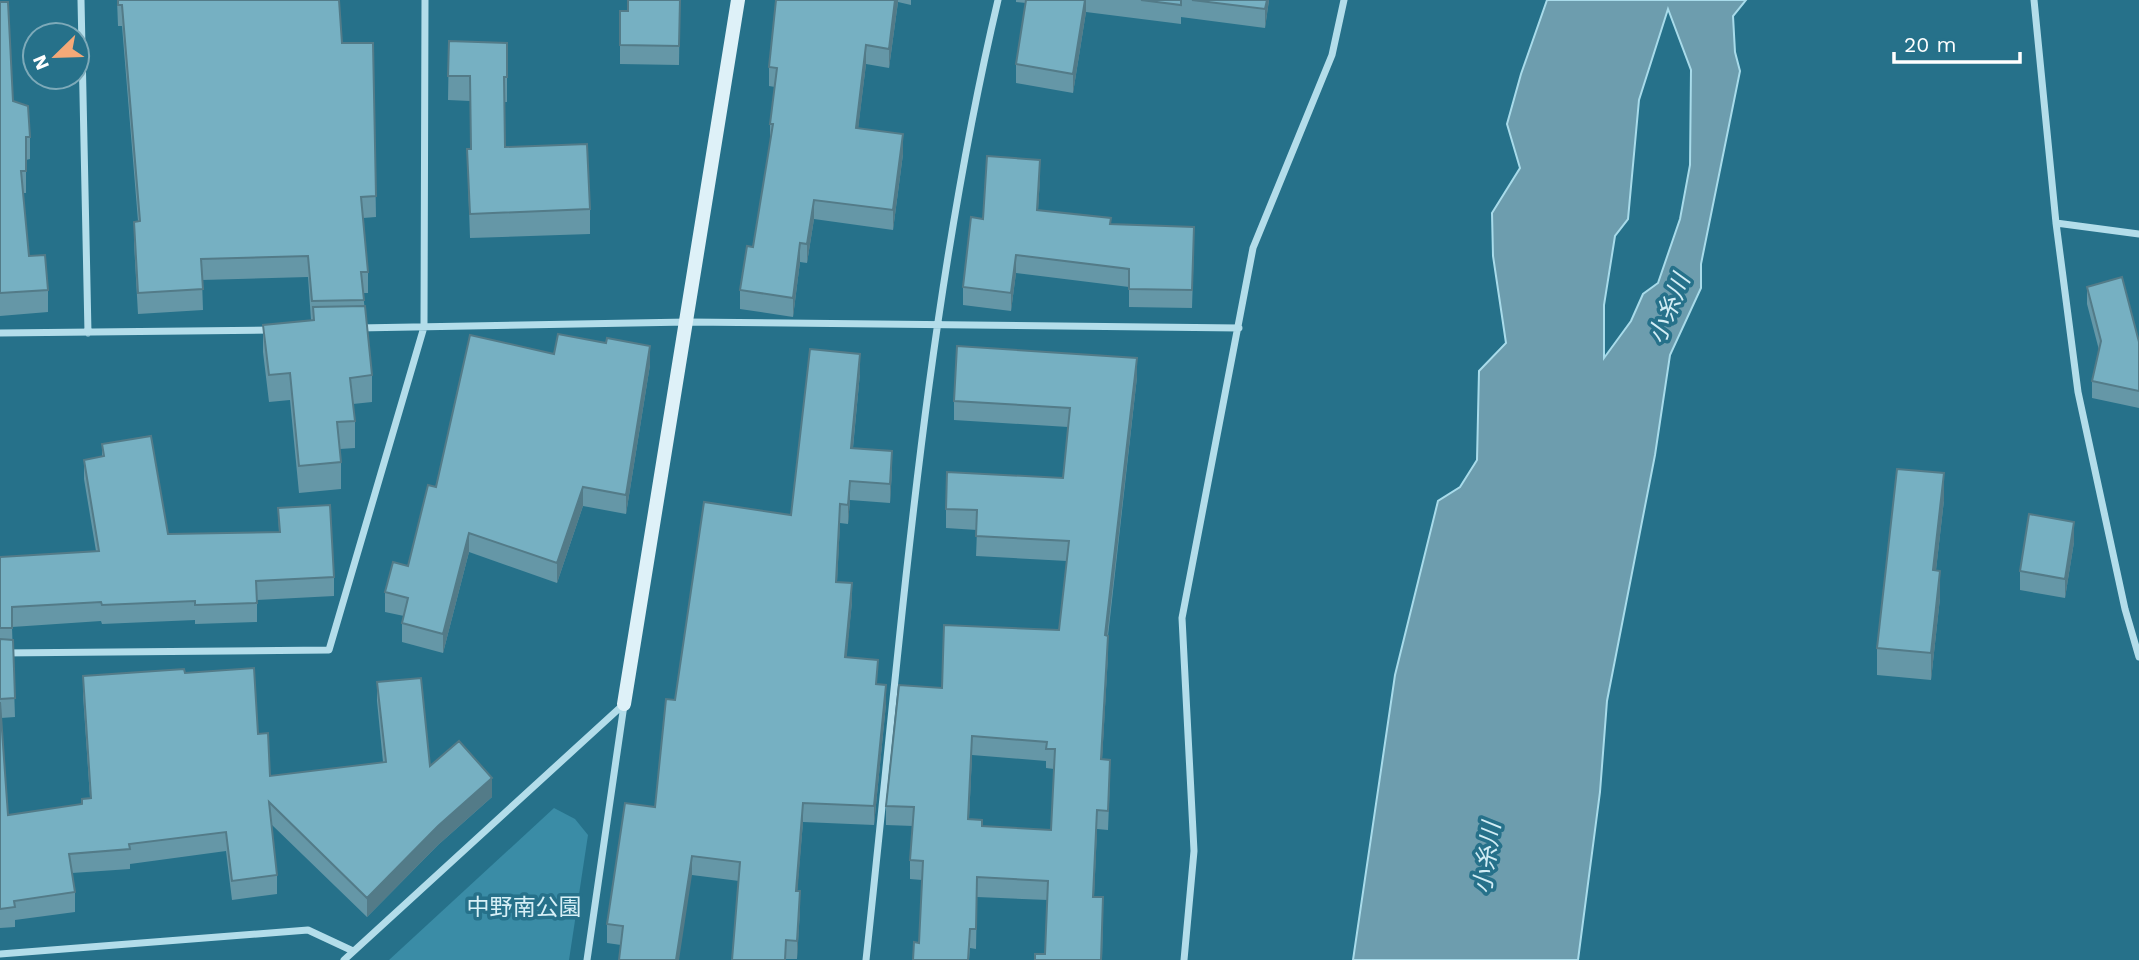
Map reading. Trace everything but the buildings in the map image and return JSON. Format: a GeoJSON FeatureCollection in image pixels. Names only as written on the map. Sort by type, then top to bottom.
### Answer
{"type":"FeatureCollection","features":[{"type":"Feature","properties":{"kind":"street"},"geometry":{"type":"LineString","coordinates":[[81,0],[88,333]]}},
{"type":"Feature","properties":{"kind":"street"},"geometry":{"type":"LineString","coordinates":[[0,653],[329,650],[424,327],[425,0]]}},
{"type":"Feature","properties":{"kind":"street"},"geometry":{"type":"LineString","coordinates":[[587,960],[624,704],[688,322],[738,0]]}},
{"type":"Feature","properties":{"kind":"street"},"geometry":{"type":"LineString","coordinates":[[866,960],[936,325],[979,81],[998,0]]}},
{"type":"Feature","properties":{"kind":"street"},"geometry":{"type":"LineString","coordinates":[[1184,960],[1195,851],[1182,618],[1253,248],[1332,55],[1344,0]]}},
{"type":"Feature","properties":{"kind":"street"},"geometry":{"type":"LineString","coordinates":[[2034,0],[2056,223],[2078,392],[2125,609],[2139,657]]}},
{"type":"Feature","properties":{"kind":"street"},"geometry":{"type":"LineString","coordinates":[[2056,223],[2139,234]]}},
{"type":"Feature","properties":{"kind":"street"},"geometry":{"type":"LineString","coordinates":[[344,328],[688,322],[1239,328]]}},
{"type":"Feature","properties":{"kind":"street"},"geometry":{"type":"LineString","coordinates":[[0,333],[276,330]]}},
{"type":"Feature","properties":{"kind":"street"},"geometry":{"type":"LineString","coordinates":[[344,960],[624,704]]}},
{"type":"Feature","properties":{"kind":"street"},"geometry":{"type":"LineString","coordinates":[[0,954],[308,930],[353,951]]}},
{"type":"Feature","properties":{"kind":"green space","name":"中野南公園"},"geometry":{"type":"Polygon","coordinates":[[[554,808],[575,819],[588,835],[569,960],[389,960],[554,808]]]}},
{"type":"Feature","properties":{"kind":"water","name":"小糸川"},"geometry":{"type":"Polygon","coordinates":[[[1547,0],[1746,0],[1733,16],[1735,52],[1740,71],[1701,264],[1701,288],[1670,355],[1655,455],[1607,701],[1600,792],[1578,960],[1353,960],[1395,675],[1438,501],[1460,487],[1477,460],[1479,371],[1506,343],[1493,256],[1492,213],[1520,168],[1507,124],[1547,0]],[[1668,9],[1639,100],[1628,219],[1615,236],[1604,305],[1604,358],[1631,321],[1643,294],[1658,283],[1680,219],[1690,165],[1691,70],[1668,9]]]}}]}
